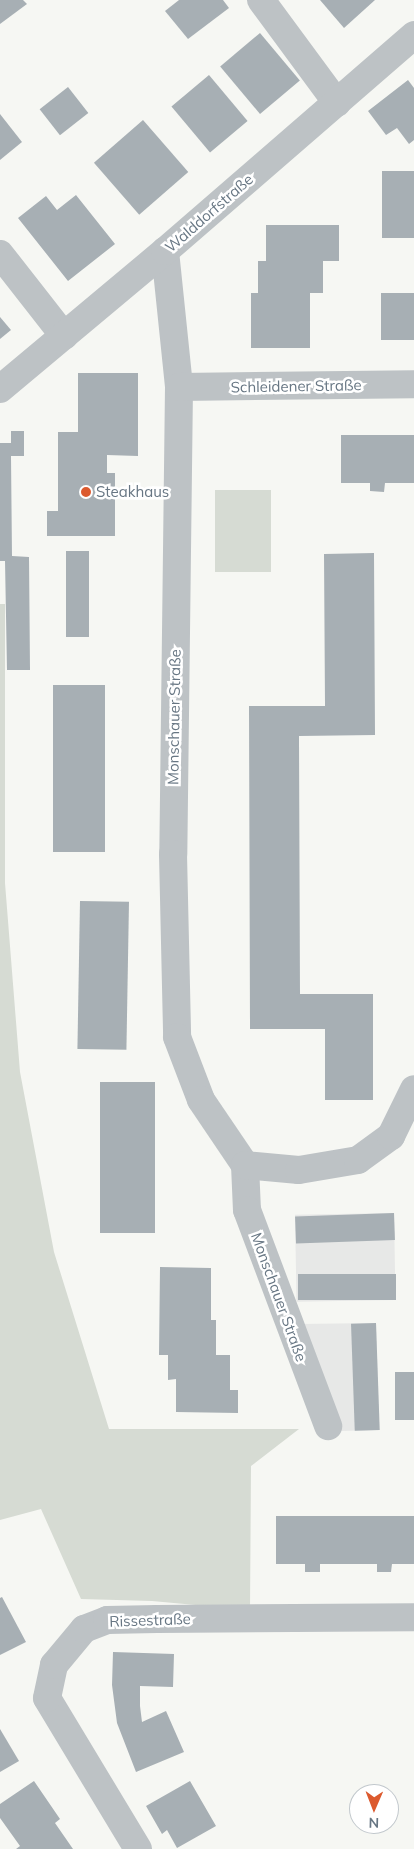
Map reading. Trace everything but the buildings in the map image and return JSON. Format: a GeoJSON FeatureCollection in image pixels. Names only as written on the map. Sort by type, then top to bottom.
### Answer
{"type":"FeatureCollection","features":[{"type":"Feature","properties":{"kind":"street"},"geometry":{"type":"LineString","coordinates":[[260,0],[337,102]]}},
{"type":"Feature","properties":{"kind":"street","name":"Walddorfstraße"},"geometry":{"type":"LineString","coordinates":[[0,389],[165,252],[414,35]]}},
{"type":"Feature","properties":{"kind":"street","name":"Monschauer Straße"},"geometry":{"type":"LineString","coordinates":[[165,252],[179,387],[173,854],[177,1037],[201,1100],[245,1165],[246,1210],[328,1426]]}},
{"type":"Feature","properties":{"kind":"street"},"geometry":{"type":"LineString","coordinates":[[0,254],[64,336]]}},
{"type":"Feature","properties":{"kind":"street","name":"Schleidener Straße"},"geometry":{"type":"LineString","coordinates":[[179,387],[414,384]]}},
{"type":"Feature","properties":{"kind":"street"},"geometry":{"type":"LineString","coordinates":[[245,1165],[299,1170],[358,1160],[391,1136],[414,1089]]}},
{"type":"Feature","properties":{"kind":"street","name":"Rissestraße"},"geometry":{"type":"LineString","coordinates":[[138,1849],[47,1698],[54,1666],[84,1629],[107,1620],[157,1618],[414,1617]]}},
{"type":"Feature","properties":{"kind":"shaded area"},"geometry":{"type":"Polygon","coordinates":[[[215,490],[271,490],[271,572],[215,572],[215,490]]]}},
{"type":"Feature","properties":{"kind":"shaded area"},"geometry":{"type":"Polygon","coordinates":[[[0,604],[5,604],[5,883],[20,1072],[54,1252],[109,1429],[299,1429],[251,1466],[250,1610],[152,1601],[81,1599],[41,1509],[0,1520],[0,604]]]}},
{"type":"Feature","properties":{"kind":"shaded area"},"geometry":{"type":"Polygon","coordinates":[[[394,1213],[396,1300],[297,1302],[295,1215],[394,1213]]]}},
{"type":"Feature","properties":{"kind":"shaded area"},"geometry":{"type":"Polygon","coordinates":[[[376,1323],[379,1430],[341,1431],[299,1324],[376,1323]]]}},
{"type":"Feature","properties":{"kind":"place","name":"Steakhaus"},"geometry":{"type":"Point","coordinates":[86,492]}}]}
